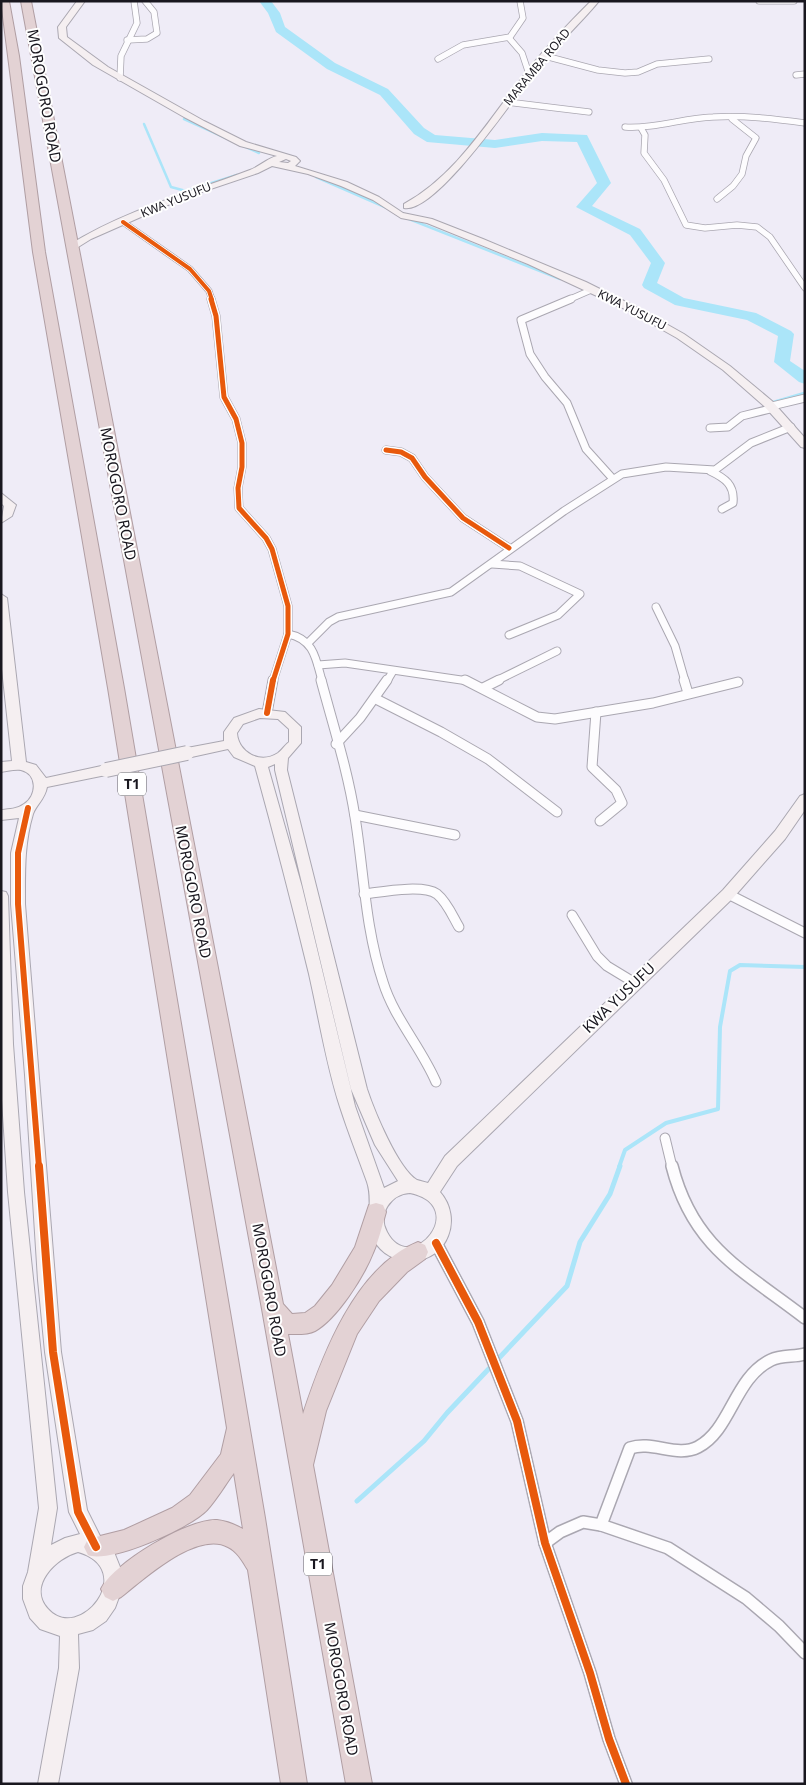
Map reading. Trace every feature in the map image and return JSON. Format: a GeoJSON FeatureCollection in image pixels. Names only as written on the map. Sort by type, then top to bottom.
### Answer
{"type":"FeatureCollection","features":[{"type":"Feature","properties":{"kind":"highway","name":"MOROGORO ROAD"},"geometry":{"type":"LineString","coordinates":[[4,1],[14,56],[39,252],[101,603],[238,1422],[294,1784]]}},
{"type":"Feature","properties":{"kind":"highway","name":"MOROGORO ROAD"},"geometry":{"type":"LineString","coordinates":[[26,1],[273,1309],[359,1784]]}},
{"type":"Feature","properties":{"kind":"highway"},"geometry":{"type":"LineString","coordinates":[[273,1309],[288,1324],[309,1323],[322,1313],[339,1292],[364,1251],[377,1208]]}},
{"type":"Feature","properties":{"kind":"highway"},"geometry":{"type":"LineString","coordinates":[[303,1483],[308,1431],[343,1337],[377,1286],[395,1267],[427,1247]]}},
{"type":"Feature","properties":{"kind":"highway"},"geometry":{"type":"LineString","coordinates":[[96,1547],[125,1541],[180,1516],[198,1503],[232,1458],[238,1422]]}},
{"type":"Feature","properties":{"kind":"highway"},"geometry":{"type":"LineString","coordinates":[[113,1589],[154,1555],[197,1534],[231,1535],[247,1548],[259,1567]]}},
{"type":"Feature","properties":{"kind":"street"},"geometry":{"type":"LineString","coordinates":[[81,1],[62,27],[63,38],[75,49],[120,78],[206,126],[258,150],[283,167],[292,165],[291,158]]}},
{"type":"Feature","properties":{"kind":"street"},"geometry":{"type":"LineString","coordinates":[[120,78],[120,60],[127,40],[137,24],[134,1]]}},
{"type":"Feature","properties":{"kind":"street"},"geometry":{"type":"LineString","coordinates":[[127,40],[147,39],[158,33],[154,12],[145,1]]}},
{"type":"Feature","properties":{"kind":"street"},"geometry":{"type":"LineString","coordinates":[[438,59],[448,51],[465,45],[509,38],[523,18],[520,1]]}},
{"type":"Feature","properties":{"kind":"street","name":"MARAMBA ROAD"},"geometry":{"type":"LineString","coordinates":[[408,210],[455,170],[528,74],[595,1]]}},
{"type":"Feature","properties":{"kind":"street"},"geometry":{"type":"LineString","coordinates":[[759,1],[794,1]]}},
{"type":"Feature","properties":{"kind":"street"},"geometry":{"type":"LineString","coordinates":[[509,38],[522,53],[528,74]]}},
{"type":"Feature","properties":{"kind":"street"},"geometry":{"type":"LineString","coordinates":[[545,56],[598,70],[625,73],[638,72],[657,64],[709,59]]}},
{"type":"Feature","properties":{"kind":"street"},"geometry":{"type":"LineString","coordinates":[[796,75],[805,74]]}},
{"type":"Feature","properties":{"kind":"street"},"geometry":{"type":"LineString","coordinates":[[507,102],[588,112]]}},
{"type":"Feature","properties":{"kind":"street"},"geometry":{"type":"LineString","coordinates":[[625,127],[641,128],[706,118],[764,118],[805,123]]}},
{"type":"Feature","properties":{"kind":"street"},"geometry":{"type":"LineString","coordinates":[[717,199],[733,186],[742,174],[746,156],[756,138],[753,133],[738,126],[732,119]]}},
{"type":"Feature","properties":{"kind":"street"},"geometry":{"type":"LineString","coordinates":[[641,128],[646,135],[644,153],[664,180],[686,225],[696,228],[733,226],[759,228],[768,234],[782,257],[803,279],[805,288]]}},
{"type":"Feature","properties":{"kind":"street","name":"KWA YUSUFU"},"geometry":{"type":"LineString","coordinates":[[258,150],[291,158],[318,175],[383,202],[408,210],[429,221],[591,290],[686,340],[728,368],[773,407],[805,444]]}},
{"type":"Feature","properties":{"kind":"street","name":"KWA YUSUFU"},"geometry":{"type":"LineString","coordinates":[[72,247],[88,237],[181,196],[254,171],[279,157],[291,158]]}},
{"type":"Feature","properties":{"kind":"street","name":"KWA YUSUFU"},"geometry":{"type":"LineString","coordinates":[[254,171],[283,167],[318,175]]}},
{"type":"Feature","properties":{"kind":"street","name":"KWA YUSUFU"},"geometry":{"type":"LineString","coordinates":[[408,210],[429,221]]}},
{"type":"Feature","properties":{"kind":"street"},"geometry":{"type":"LineString","coordinates":[[123,222],[142,233],[170,257],[190,269],[210,290],[216,316],[224,397],[236,420],[242,443],[242,467],[238,488],[239,508],[244,517],[266,538],[272,549],[288,606],[288,634],[274,676],[267,712]]}},
{"type":"Feature","properties":{"kind":"street"},"geometry":{"type":"LineString","coordinates":[[591,290],[521,320],[530,354],[571,409],[586,449],[613,478]]}},
{"type":"Feature","properties":{"kind":"street"},"geometry":{"type":"LineString","coordinates":[[710,428],[728,427],[742,416],[805,398]]}},
{"type":"Feature","properties":{"kind":"street"},"geometry":{"type":"LineString","coordinates":[[309,642],[329,622],[338,616],[416,601],[451,592],[492,564],[509,548],[613,478],[629,472],[660,467],[710,471],[722,467],[748,445],[772,433],[791,427]]}},
{"type":"Feature","properties":{"kind":"street"},"geometry":{"type":"LineString","coordinates":[[386,450],[401,452],[412,458],[425,477],[464,518],[509,548]]}},
{"type":"Feature","properties":{"kind":"street"},"geometry":{"type":"LineString","coordinates":[[710,471],[725,479],[733,490],[733,503],[722,509]]}},
{"type":"Feature","properties":{"kind":"street"},"geometry":{"type":"LineString","coordinates":[[1,496],[10,505],[8,513],[1,519]]}},
{"type":"Feature","properties":{"kind":"street"},"geometry":{"type":"LineString","coordinates":[[492,564],[520,566],[580,594],[558,615],[509,634]]}},
{"type":"Feature","properties":{"kind":"street"},"geometry":{"type":"LineString","coordinates":[[1,598],[17,754],[20,765]]}},
{"type":"Feature","properties":{"kind":"street"},"geometry":{"type":"LineString","coordinates":[[656,607],[675,646],[688,693]]}},
{"type":"Feature","properties":{"kind":"street"},"geometry":{"type":"LineString","coordinates":[[288,634],[304,638],[309,642],[318,665],[355,815],[369,931],[382,983],[395,1010],[425,1057],[436,1082]]}},
{"type":"Feature","properties":{"kind":"street"},"geometry":{"type":"LineString","coordinates":[[483,688],[557,651]]}},
{"type":"Feature","properties":{"kind":"street"},"geometry":{"type":"LineString","coordinates":[[318,665],[345,663],[461,679],[483,688],[506,703],[542,718],[562,718],[653,703],[738,682]]}},
{"type":"Feature","properties":{"kind":"street"},"geometry":{"type":"LineString","coordinates":[[336,744],[357,724],[376,699],[393,671]]}},
{"type":"Feature","properties":{"kind":"street"},"geometry":{"type":"LineString","coordinates":[[376,699],[439,730],[505,770],[557,812]]}},
{"type":"Feature","properties":{"kind":"street"},"geometry":{"type":"LineString","coordinates":[[267,712],[287,718],[295,727],[295,743],[282,757],[260,762],[241,756],[230,744],[231,732],[238,722],[251,715],[267,712]]}},
{"type":"Feature","properties":{"kind":"street"},"geometry":{"type":"LineString","coordinates":[[596,712],[592,767],[616,790],[622,803],[600,821]]}},
{"type":"Feature","properties":{"kind":"street"},"geometry":{"type":"LineString","coordinates":[[43,783],[230,744]]}},
{"type":"Feature","properties":{"kind":"street"},"geometry":{"type":"LineString","coordinates":[[282,757],[281,770],[360,1089],[374,1131],[393,1164],[413,1187]]}},
{"type":"Feature","properties":{"kind":"street"},"geometry":{"type":"LineString","coordinates":[[260,762],[295,887],[347,1106],[376,1185],[377,1231],[389,1246],[403,1252],[427,1247],[442,1235],[446,1217],[443,1208],[431,1193],[413,1187],[393,1191],[377,1208]]}},
{"type":"Feature","properties":{"kind":"street"},"geometry":{"type":"LineString","coordinates":[[1,767],[20,765],[38,773],[43,783],[38,799],[28,808],[14,814],[1,815]]}},
{"type":"Feature","properties":{"kind":"street","name":"KWA YUSUFU"},"geometry":{"type":"LineString","coordinates":[[431,1193],[451,1161],[728,894],[780,835],[805,799]]}},
{"type":"Feature","properties":{"kind":"street"},"geometry":{"type":"LineString","coordinates":[[1,896],[6,1044],[16,1192],[48,1508],[33,1591],[37,1610],[50,1624],[59,1628],[69,1628],[79,1627],[97,1617],[107,1604],[113,1589],[112,1569],[109,1560],[96,1547],[78,1512],[53,1352],[46,1280],[33,1075],[18,904],[18,853],[28,808]]}},
{"type":"Feature","properties":{"kind":"street"},"geometry":{"type":"LineString","coordinates":[[355,815],[455,834]]}},
{"type":"Feature","properties":{"kind":"street"},"geometry":{"type":"LineString","coordinates":[[364,894],[391,890],[433,892],[440,897],[459,927]]}},
{"type":"Feature","properties":{"kind":"street"},"geometry":{"type":"LineString","coordinates":[[728,894],[805,933]]}},
{"type":"Feature","properties":{"kind":"street"},"geometry":{"type":"LineString","coordinates":[[572,915],[597,956],[607,966],[635,983]]}},
{"type":"Feature","properties":{"kind":"street"},"geometry":{"type":"LineString","coordinates":[[665,1138],[686,1208],[695,1225],[709,1242],[805,1318]]}},
{"type":"Feature","properties":{"kind":"street"},"geometry":{"type":"LineString","coordinates":[[427,1247],[478,1322],[517,1421],[545,1543],[590,1673],[609,1739],[626,1784]]}},
{"type":"Feature","properties":{"kind":"street"},"geometry":{"type":"LineString","coordinates":[[601,1525],[630,1448],[640,1446],[681,1450],[699,1447],[717,1426],[748,1377],[773,1359],[805,1354]]}},
{"type":"Feature","properties":{"kind":"street"},"geometry":{"type":"LineString","coordinates":[[545,1543],[560,1532],[583,1522],[601,1525],[611,1531],[668,1548],[746,1598],[780,1626],[805,1653]]}},
{"type":"Feature","properties":{"kind":"street"},"geometry":{"type":"LineString","coordinates":[[37,1571],[46,1558],[58,1548],[78,1542],[96,1547]]}},
{"type":"Feature","properties":{"kind":"street"},"geometry":{"type":"LineString","coordinates":[[48,1784],[68,1668],[69,1628]]}},
{"type":"Feature","properties":{"kind":"waterway"},"geometry":{"type":"LineString","coordinates":[[265,1],[274,13],[280,29],[331,66],[384,92],[419,131],[432,139],[495,144],[542,137],[582,138],[604,183],[583,207],[635,232],[658,263],[649,285],[680,302],[751,316],[786,334],[782,362],[805,379]]}},
{"type":"Feature","properties":{"kind":"waterway"},"geometry":{"type":"LineString","coordinates":[[184,119],[259,153]]}},
{"type":"Feature","properties":{"kind":"waterway"},"geometry":{"type":"LineString","coordinates":[[144,124],[171,187],[186,191],[237,175]]}},
{"type":"Feature","properties":{"kind":"waterway"},"geometry":{"type":"LineString","coordinates":[[316,177],[387,208]]}},
{"type":"Feature","properties":{"kind":"waterway"},"geometry":{"type":"LineString","coordinates":[[409,219],[560,279]]}},
{"type":"Feature","properties":{"kind":"waterway"},"geometry":{"type":"LineString","coordinates":[[774,402],[805,393]]}},
{"type":"Feature","properties":{"kind":"waterway"},"geometry":{"type":"LineString","coordinates":[[619,1167],[625,1150],[666,1123],[718,1109],[720,1027],[730,971],[740,965],[805,967]]}},
{"type":"Feature","properties":{"kind":"waterway"},"geometry":{"type":"LineString","coordinates":[[357,1501],[424,1441],[447,1413],[567,1286],[580,1242],[610,1194],[620,1166]]}},
{"type":"Feature","properties":{"kind":"cycle path"},"geometry":{"type":"LineString","coordinates":[[123,222],[141,233],[170,257],[190,269],[209,291],[216,316],[224,397],[236,419],[242,443],[242,467],[238,488],[239,508],[245,517],[266,538],[272,549],[288,606],[288,634],[274,675],[267,713]]}},
{"type":"Feature","properties":{"kind":"cycle path"},"geometry":{"type":"LineString","coordinates":[[386,450],[401,452],[412,458],[425,477],[463,518],[509,548]]}},
{"type":"Feature","properties":{"kind":"cycle path"},"geometry":{"type":"LineString","coordinates":[[28,808],[18,853],[18,904],[33,1075],[46,1280],[53,1352],[78,1512],[96,1547]]}},
{"type":"Feature","properties":{"kind":"cycle path"},"geometry":{"type":"LineString","coordinates":[[436,1243],[478,1322],[517,1421],[545,1543],[590,1673],[609,1739],[626,1784]]}}]}
